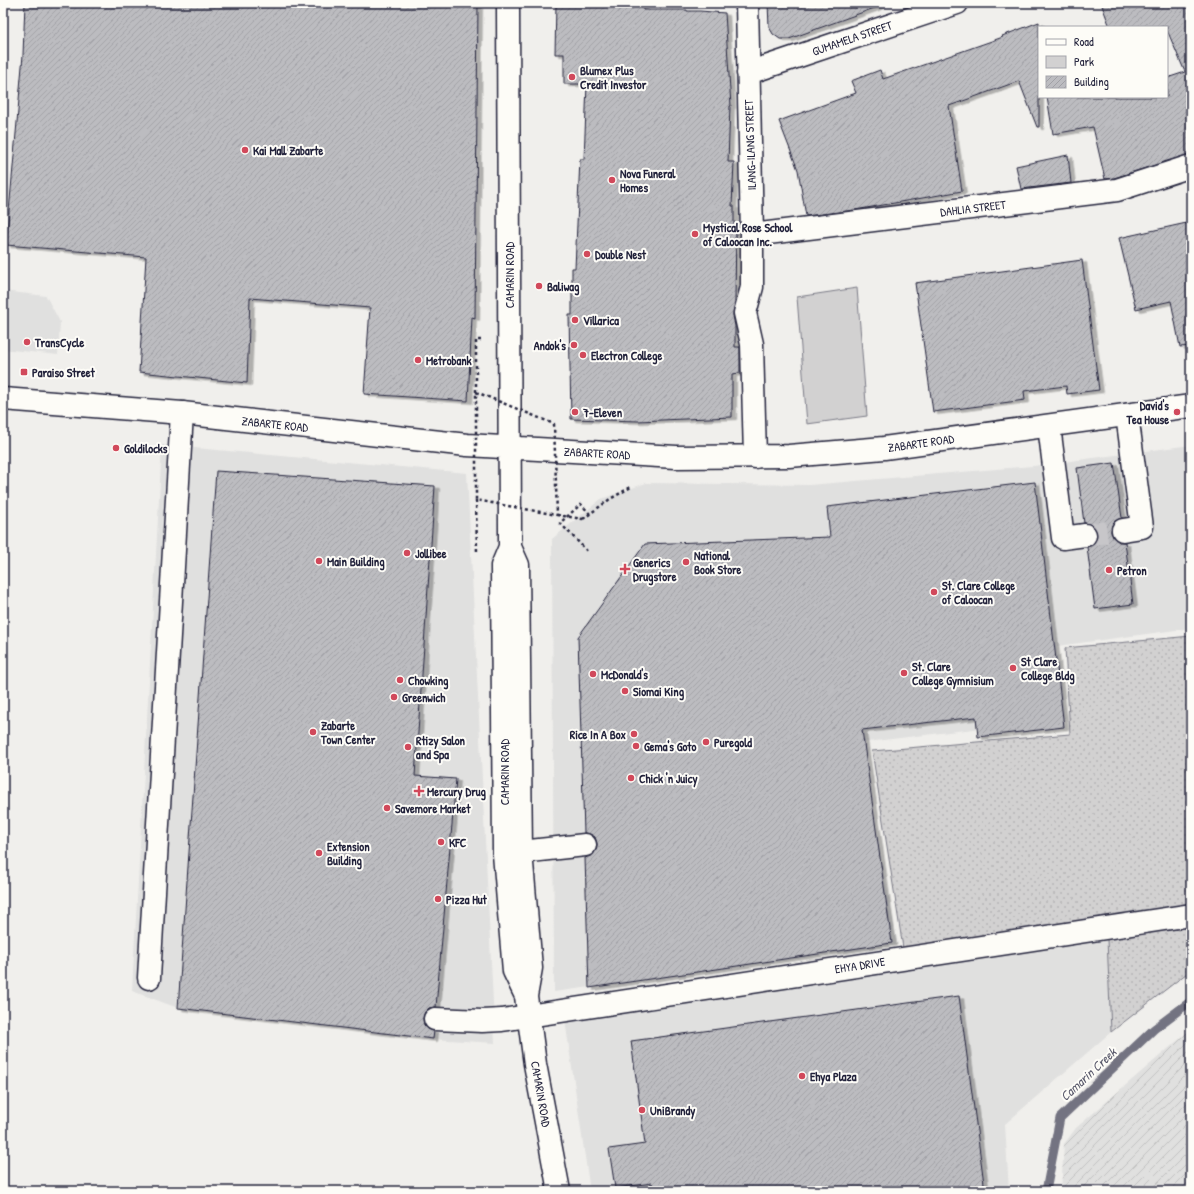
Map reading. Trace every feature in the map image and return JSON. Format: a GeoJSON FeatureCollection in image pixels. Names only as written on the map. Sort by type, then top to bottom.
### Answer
{"type":"FeatureCollection","features":[{"type":"Feature","properties":{"kind":"main road","name":"CAMARIN ROAD"},"geometry":{"type":"LineString","coordinates":[[508,3],[511,448],[510,547],[502,566],[504,854],[514,971],[527,1006],[535,1064],[559,1191]]}},
{"type":"Feature","properties":{"kind":"main road","name":"ILANG-ILANG STREET"},"geometry":{"type":"LineString","coordinates":[[747,3],[752,287],[746,313],[752,344],[755,457]]}},
{"type":"Feature","properties":{"kind":"main road","name":"GUMAMELA STREET"},"geometry":{"type":"LineString","coordinates":[[748,73],[957,3]]}},
{"type":"Feature","properties":{"kind":"main road","name":"DAHLIA STREET"},"geometry":{"type":"LineString","coordinates":[[752,235],[1117,190],[1191,166]]}},
{"type":"Feature","properties":{"kind":"main road","name":"ZABARTE ROAD"},"geometry":{"type":"LineString","coordinates":[[3,399],[182,414],[467,445],[652,456],[755,457],[795,456],[884,448],[1191,406]]}},
{"type":"Feature","properties":{"kind":"main road"},"geometry":{"type":"LineString","coordinates":[[148,978],[182,414]]}},
{"type":"Feature","properties":{"kind":"main road"},"geometry":{"type":"LineString","coordinates":[[1123,530],[1142,527],[1127,414]]}},
{"type":"Feature","properties":{"kind":"main road"},"geometry":{"type":"LineString","coordinates":[[1049,426],[1063,538],[1085,535]]}},
{"type":"Feature","properties":{"kind":"main road","name":"CAMARIN ROAD"},"geometry":{"type":"LineString","coordinates":[[510,547],[518,565],[520,852],[531,968],[527,1006]]}},
{"type":"Feature","properties":{"kind":"main road"},"geometry":{"type":"LineString","coordinates":[[520,852],[585,845]]}},
{"type":"Feature","properties":{"kind":"main road","name":"EHYA DRIVE"},"geometry":{"type":"LineString","coordinates":[[435,1018],[482,1021],[527,1006],[1191,915]]}},
{"type":"Feature","properties":{"kind":"path"},"geometry":{"type":"LineString","coordinates":[[476,347],[477,550]]}},
{"type":"Feature","properties":{"kind":"path"},"geometry":{"type":"LineString","coordinates":[[476,392],[554,424],[557,515]]}},
{"type":"Feature","properties":{"kind":"path"},"geometry":{"type":"LineString","coordinates":[[476,500],[583,519],[610,499],[631,487]]}},
{"type":"Feature","properties":{"kind":"path"},"geometry":{"type":"LineString","coordinates":[[587,551],[560,523],[581,504],[590,514]]}},
{"type":"Feature","properties":{"kind":"shaded area"},"geometry":{"type":"Polygon","coordinates":[[[3,291],[46,296],[60,322],[58,355],[3,349],[3,291]]]}},
{"type":"Feature","properties":{"kind":"shaded area","name":"Zabarte Town Center"},"geometry":{"type":"Polygon","coordinates":[[[162,445],[467,473],[495,1043],[433,1039],[178,1008],[132,991],[162,445]]]}},
{"type":"Feature","properties":{"kind":"shaded area","name":"Puregold"},"geometry":{"type":"Polygon","coordinates":[[[1191,445],[1191,628],[1057,646],[1065,718],[859,743],[898,945],[554,992],[552,539],[601,499],[646,483],[809,485],[1033,466],[1191,445]]]}},
{"type":"Feature","properties":{"kind":"shaded area"},"geometry":{"type":"Polygon","coordinates":[[[1107,939],[1111,1032],[1005,1124],[1009,1191],[590,1191],[565,1020],[1107,939]]]}},
{"type":"Feature","properties":{"kind":"shaded area"},"geometry":{"type":"Polygon","coordinates":[[[1191,1029],[1191,1191],[1061,1191],[1064,1144],[1076,1128],[1191,1029]]]}},
{"type":"Feature","properties":{"kind":"green space"},"geometry":{"type":"Polygon","coordinates":[[[857,288],[867,416],[807,424],[797,297],[857,288]]]}},
{"type":"Feature","properties":{"kind":"green space"},"geometry":{"type":"Polygon","coordinates":[[[1191,636],[1191,970],[1111,1032],[1107,939],[906,967],[872,751],[1070,734],[1065,648],[1191,636]]]}},
{"type":"Feature","properties":{"kind":"building","name":"Kai Mall Zabarte"},"geometry":{"type":"Polygon","coordinates":[[[25,3],[478,3],[475,318],[472,317],[468,401],[364,394],[370,308],[250,298],[247,383],[139,372],[146,257],[6,245],[23,55],[25,3]]]}},
{"type":"Feature","properties":{"kind":"building"},"geometry":{"type":"Polygon","coordinates":[[[643,3],[643,10],[687,10],[725,13],[731,106],[728,162],[734,162],[732,206],[734,206],[734,227],[736,225],[735,301],[733,315],[735,326],[735,347],[740,347],[740,373],[732,374],[732,417],[638,421],[571,419],[569,315],[572,315],[572,268],[575,268],[580,159],[584,159],[587,84],[564,84],[564,54],[555,54],[556,4],[643,3]]]}},
{"type":"Feature","properties":{"kind":"building"},"geometry":{"type":"Polygon","coordinates":[[[768,3],[880,3],[880,6],[789,39],[780,39],[773,34],[769,27],[768,3]]]}},
{"type":"Feature","properties":{"kind":"building"},"geometry":{"type":"Polygon","coordinates":[[[1101,3],[1191,3],[1191,154],[1114,178],[1105,179],[1093,127],[1053,134],[1047,98],[1168,98],[1168,78],[1185,72],[1168,32],[1168,26],[1110,26],[1101,3]]]}},
{"type":"Feature","properties":{"kind":"building"},"geometry":{"type":"Polygon","coordinates":[[[1039,22],[1039,127],[1037,127],[1019,81],[949,106],[962,191],[855,210],[806,216],[798,170],[779,121],[856,93],[851,81],[880,70],[883,79],[1003,37],[1002,36],[1039,22]]]}},
{"type":"Feature","properties":{"kind":"building"},"geometry":{"type":"Polygon","coordinates":[[[1068,155],[1071,183],[1021,189],[1016,166],[1068,155]]]}},
{"type":"Feature","properties":{"kind":"building"},"geometry":{"type":"Polygon","coordinates":[[[1191,222],[1191,346],[1180,347],[1171,301],[1136,309],[1119,238],[1191,222]]]}},
{"type":"Feature","properties":{"kind":"building"},"geometry":{"type":"Polygon","coordinates":[[[1082,260],[1099,390],[1067,394],[1066,386],[1024,391],[1025,400],[933,412],[915,283],[1082,260]]]}},
{"type":"Feature","properties":{"kind":"building","name":"Petron"},"geometry":{"type":"Polygon","coordinates":[[[1114,463],[1122,518],[1115,521],[1112,525],[1111,532],[1114,538],[1119,542],[1125,542],[1133,604],[1095,609],[1087,547],[1093,545],[1097,534],[1095,527],[1084,523],[1077,468],[1114,463]]]}},
{"type":"Feature","properties":{"kind":"building","name":"Zabarte Town Center"},"geometry":{"type":"Polygon","coordinates":[[[216,471],[435,486],[415,776],[456,779],[436,1007],[429,1008],[425,1012],[423,1018],[424,1025],[428,1029],[434,1031],[433,1039],[178,1008],[216,471]]]}},
{"type":"Feature","properties":{"kind":"building","name":"Puregold"},"geometry":{"type":"Polygon","coordinates":[[[1035,482],[1064,727],[978,737],[976,717],[862,730],[892,943],[589,988],[585,858],[593,855],[597,844],[595,837],[584,833],[578,637],[645,544],[830,537],[827,507],[1035,482]]]}},
{"type":"Feature","properties":{"kind":"building","name":"Ehya Plaza"},"geometry":{"type":"Polygon","coordinates":[[[959,996],[985,1191],[654,1191],[652,1183],[615,1188],[609,1149],[645,1144],[631,1041],[959,996]]]}},
{"type":"Feature","properties":{"kind":"waterway","name":"Camarin Creek"},"geometry":{"type":"LineString","coordinates":[[1046,1191],[1060,1118],[1154,1029],[1191,1001]]}},
{"type":"Feature","properties":{"kind":"tunnel"},"geometry":{"type":"LineString","coordinates":[[1085,535],[1123,530]]}},
{"type":"Feature","properties":{"kind":"place","name":"Blumex Plus Credit Investor"},"geometry":{"type":"Point","coordinates":[572,77]}},
{"type":"Feature","properties":{"kind":"place","name":"Kai Mall Zabarte"},"geometry":{"type":"Point","coordinates":[245,150]}},
{"type":"Feature","properties":{"kind":"place","name":"Nova Funeral Homes"},"geometry":{"type":"Point","coordinates":[612,180]}},
{"type":"Feature","properties":{"kind":"place","name":"Mystical Rose School of Caloocan Inc."},"geometry":{"type":"Point","coordinates":[695,234]}},
{"type":"Feature","properties":{"kind":"place","name":"Double Nest"},"geometry":{"type":"Point","coordinates":[587,254]}},
{"type":"Feature","properties":{"kind":"place","name":"Baliwag"},"geometry":{"type":"Point","coordinates":[539,286]}},
{"type":"Feature","properties":{"kind":"place","name":"Villarica"},"geometry":{"type":"Point","coordinates":[575,320]}},
{"type":"Feature","properties":{"kind":"place","name":"TransCycle"},"geometry":{"type":"Point","coordinates":[27,342]}},
{"type":"Feature","properties":{"kind":"place","name":"Andok's"},"geometry":{"type":"Point","coordinates":[574,345]}},
{"type":"Feature","properties":{"kind":"place","name":"Electron College"},"geometry":{"type":"Point","coordinates":[583,355]}},
{"type":"Feature","properties":{"kind":"place","name":"Metrobank"},"geometry":{"type":"Point","coordinates":[418,360]}},
{"type":"Feature","properties":{"kind":"place","name":"Paraiso Street"},"geometry":{"type":"Point","coordinates":[24,372]}},
{"type":"Feature","properties":{"kind":"place","name":"7-Eleven"},"geometry":{"type":"Point","coordinates":[575,412]}},
{"type":"Feature","properties":{"kind":"place","name":"David's Tea House"},"geometry":{"type":"Point","coordinates":[1177,412]}},
{"type":"Feature","properties":{"kind":"place","name":"Goldilocks"},"geometry":{"type":"Point","coordinates":[116,448]}},
{"type":"Feature","properties":{"kind":"place","name":"Jollibee"},"geometry":{"type":"Point","coordinates":[407,553]}},
{"type":"Feature","properties":{"kind":"place","name":"Main Building"},"geometry":{"type":"Point","coordinates":[319,561]}},
{"type":"Feature","properties":{"kind":"place","name":"National Book Store"},"geometry":{"type":"Point","coordinates":[686,562]}},
{"type":"Feature","properties":{"kind":"place","name":"Generics Drugstore"},"geometry":{"type":"Point","coordinates":[625,569]}},
{"type":"Feature","properties":{"kind":"place","name":"Petron"},"geometry":{"type":"Point","coordinates":[1109,570]}},
{"type":"Feature","properties":{"kind":"place","name":"St. Clare College of Caloocan"},"geometry":{"type":"Point","coordinates":[934,592]}},
{"type":"Feature","properties":{"kind":"place","name":"St Clare College Bldg"},"geometry":{"type":"Point","coordinates":[1013,668]}},
{"type":"Feature","properties":{"kind":"place","name":"St. Clare College Gymnisium"},"geometry":{"type":"Point","coordinates":[904,673]}},
{"type":"Feature","properties":{"kind":"place","name":"McDonald's"},"geometry":{"type":"Point","coordinates":[593,674]}},
{"type":"Feature","properties":{"kind":"place","name":"Chowking"},"geometry":{"type":"Point","coordinates":[400,680]}},
{"type":"Feature","properties":{"kind":"place","name":"Siomai King"},"geometry":{"type":"Point","coordinates":[625,691]}},
{"type":"Feature","properties":{"kind":"place","name":"Greenwich"},"geometry":{"type":"Point","coordinates":[394,697]}},
{"type":"Feature","properties":{"kind":"place","name":"Zabarte Town Center"},"geometry":{"type":"Point","coordinates":[313,732]}},
{"type":"Feature","properties":{"kind":"place","name":"Rice In A Box"},"geometry":{"type":"Point","coordinates":[634,734]}},
{"type":"Feature","properties":{"kind":"place","name":"Puregold"},"geometry":{"type":"Point","coordinates":[706,742]}},
{"type":"Feature","properties":{"kind":"place","name":"Gema's Goto"},"geometry":{"type":"Point","coordinates":[636,746]}},
{"type":"Feature","properties":{"kind":"place","name":"Rtizy Salon and Spa"},"geometry":{"type":"Point","coordinates":[408,747]}},
{"type":"Feature","properties":{"kind":"place","name":"Chick 'n Juicy"},"geometry":{"type":"Point","coordinates":[631,778]}},
{"type":"Feature","properties":{"kind":"place","name":"Mercury Drug"},"geometry":{"type":"Point","coordinates":[419,791]}},
{"type":"Feature","properties":{"kind":"place","name":"Savemore Market"},"geometry":{"type":"Point","coordinates":[387,808]}},
{"type":"Feature","properties":{"kind":"place","name":"KFC"},"geometry":{"type":"Point","coordinates":[441,842]}},
{"type":"Feature","properties":{"kind":"place","name":"Extension Building"},"geometry":{"type":"Point","coordinates":[319,853]}},
{"type":"Feature","properties":{"kind":"place","name":"Pizza Hut"},"geometry":{"type":"Point","coordinates":[438,899]}},
{"type":"Feature","properties":{"kind":"place","name":"Ehya Plaza"},"geometry":{"type":"Point","coordinates":[802,1076]}},
{"type":"Feature","properties":{"kind":"place","name":"UniBrandy"},"geometry":{"type":"Point","coordinates":[642,1110]}}]}
